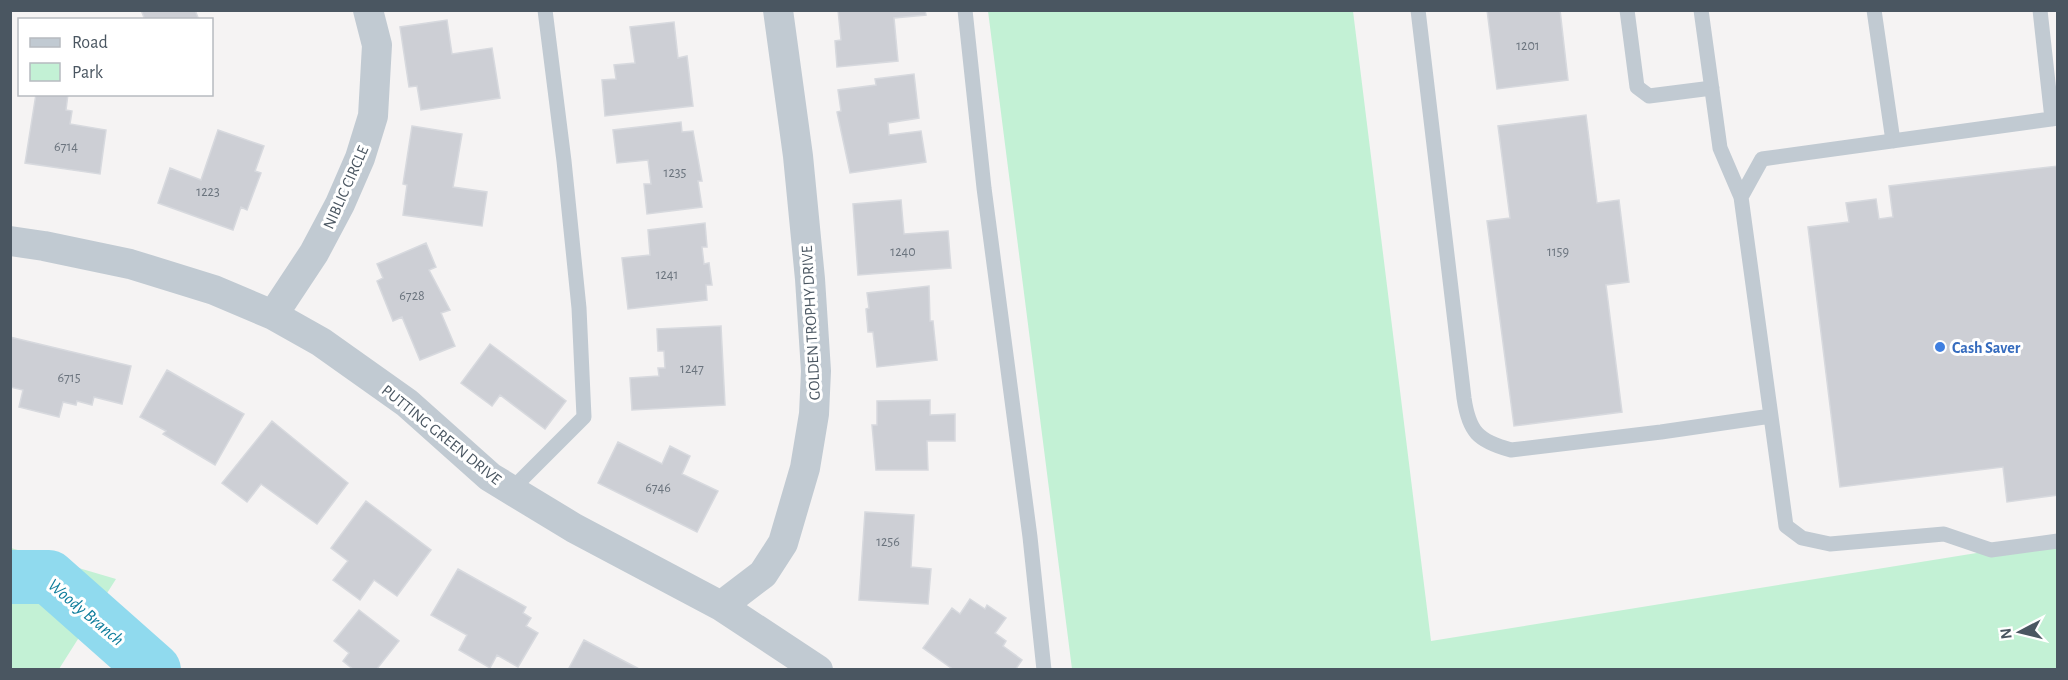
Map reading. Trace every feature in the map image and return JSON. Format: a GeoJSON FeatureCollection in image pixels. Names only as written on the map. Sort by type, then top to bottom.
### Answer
{"type":"FeatureCollection","features":[{"type":"Feature","properties":{"kind":"street","name":"NIBLIC CIRCLE"},"geometry":{"type":"LineString","coordinates":[[273,315],[314,253],[340,204],[360,158],[373,116],[377,45],[368,10]]}},
{"type":"Feature","properties":{"kind":"street","name":"GOLDEN TROPHY DRIVE"},"geometry":{"type":"LineString","coordinates":[[721,606],[764,574],[783,543],[805,468],[814,414],[816,371],[810,279],[798,156],[778,10]]}},
{"type":"Feature","properties":{"kind":"street","name":"PUTTING GREEN DRIVE"},"geometry":{"type":"LineString","coordinates":[[10,241],[130,264],[214,290],[273,315],[321,342],[407,403],[490,477],[574,528],[721,606],[818,669]]}},
{"type":"Feature","properties":{"kind":"lane"},"geometry":{"type":"LineString","coordinates":[[512,489],[584,417],[578,296],[545,10]]}},
{"type":"Feature","properties":{"kind":"lane"},"geometry":{"type":"LineString","coordinates":[[965,10],[984,188],[1030,537],[1044,669]]}},
{"type":"Feature","properties":{"kind":"lane"},"geometry":{"type":"LineString","coordinates":[[1418,10],[1464,398],[1470,426],[1492,445],[1511,450],[1771,416]]}},
{"type":"Feature","properties":{"kind":"lane"},"geometry":{"type":"LineString","coordinates":[[1626,10],[1637,87],[1649,96],[1712,88]]}},
{"type":"Feature","properties":{"kind":"lane"},"geometry":{"type":"LineString","coordinates":[[1701,10],[1720,148],[1741,197],[1786,526],[1802,538],[1830,544],[1944,534],[1991,550],[2058,541]]}},
{"type":"Feature","properties":{"kind":"lane"},"geometry":{"type":"LineString","coordinates":[[1874,10],[1893,141]]}},
{"type":"Feature","properties":{"kind":"lane"},"geometry":{"type":"LineString","coordinates":[[1741,197],[1762,159],[2055,119],[2040,10]]}},
{"type":"Feature","properties":{"kind":"green space"},"geometry":{"type":"Polygon","coordinates":[[[988,11],[1353,11],[1431,641],[2057,540],[2057,669],[1072,669],[988,11]]]}},
{"type":"Feature","properties":{"kind":"green space"},"geometry":{"type":"Polygon","coordinates":[[[11,548],[116,579],[59,669],[11,669],[11,548]]]}},
{"type":"Feature","properties":{"kind":"building"},"geometry":{"type":"Polygon","coordinates":[[[141,10],[195,10],[198,18],[144,18],[141,10]]]}},
{"type":"Feature","properties":{"kind":"building"},"geometry":{"type":"Polygon","coordinates":[[[838,10],[925,10],[926,15],[894,18],[898,61],[837,67],[835,41],[841,40],[838,10]]]}},
{"type":"Feature","properties":{"kind":"building"},"geometry":{"type":"Polygon","coordinates":[[[1487,10],[1560,10],[1568,80],[1497,89],[1487,10]]]}},
{"type":"Feature","properties":{"kind":"building"},"geometry":{"type":"Polygon","coordinates":[[[447,20],[452,54],[492,48],[500,98],[421,110],[417,86],[409,87],[400,27],[447,20]]]}},
{"type":"Feature","properties":{"kind":"building"},"geometry":{"type":"Polygon","coordinates":[[[674,22],[678,58],[687,56],[693,106],[605,116],[602,80],[616,79],[614,65],[635,63],[630,27],[674,22]]]}},
{"type":"Feature","properties":{"kind":"building"},"geometry":{"type":"Polygon","coordinates":[[[914,74],[919,118],[888,123],[889,135],[921,131],[926,162],[850,173],[837,112],[841,111],[838,90],[876,85],[875,79],[914,74]]]}},
{"type":"Feature","properties":{"kind":"building"},"geometry":{"type":"Polygon","coordinates":[[[36,96],[68,96],[66,110],[72,111],[70,124],[106,130],[100,174],[25,163],[36,96]]]}},
{"type":"Feature","properties":{"kind":"building"},"geometry":{"type":"Polygon","coordinates":[[[1586,115],[1597,203],[1619,200],[1629,282],[1606,285],[1622,412],[1514,426],[1487,221],[1510,218],[1498,126],[1586,115]]]}},
{"type":"Feature","properties":{"kind":"building"},"geometry":{"type":"Polygon","coordinates":[[[681,122],[682,132],[693,131],[702,181],[698,181],[702,207],[647,214],[644,184],[651,184],[648,160],[617,163],[613,130],[681,122]]]}},
{"type":"Feature","properties":{"kind":"building"},"geometry":{"type":"Polygon","coordinates":[[[412,126],[462,134],[453,187],[487,192],[482,226],[403,215],[407,185],[403,184],[412,126]]]}},
{"type":"Feature","properties":{"kind":"building"},"geometry":{"type":"Polygon","coordinates":[[[218,130],[264,146],[255,171],[261,173],[247,210],[241,207],[233,230],[158,203],[170,168],[201,180],[218,130]]]}},
{"type":"Feature","properties":{"kind":"building","name":"Cash Saver"},"geometry":{"type":"Polygon","coordinates":[[[2058,166],[2058,495],[2007,502],[2003,467],[1840,487],[1808,227],[1849,222],[1846,203],[1876,199],[1879,219],[1893,217],[1889,186],[2058,166]]]}},
{"type":"Feature","properties":{"kind":"building"},"geometry":{"type":"Polygon","coordinates":[[[901,200],[904,234],[948,231],[951,268],[858,275],[853,204],[901,200]]]}},
{"type":"Feature","properties":{"kind":"building"},"geometry":{"type":"Polygon","coordinates":[[[705,223],[707,247],[702,247],[704,264],[709,263],[712,285],[706,285],[707,300],[628,309],[622,258],[650,255],[648,230],[705,223]]]}},
{"type":"Feature","properties":{"kind":"building"},"geometry":{"type":"Polygon","coordinates":[[[426,243],[436,267],[429,270],[450,310],[441,313],[455,346],[420,360],[402,317],[393,321],[377,281],[383,278],[377,264],[426,243]]]}},
{"type":"Feature","properties":{"kind":"building"},"geometry":{"type":"Polygon","coordinates":[[[929,286],[930,321],[933,321],[937,360],[877,367],[873,332],[868,332],[867,293],[929,286]]]}},
{"type":"Feature","properties":{"kind":"building"},"geometry":{"type":"Polygon","coordinates":[[[721,326],[725,405],[632,410],[630,378],[659,376],[658,368],[665,368],[664,351],[658,351],[657,329],[721,326]]]}},
{"type":"Feature","properties":{"kind":"building"},"geometry":{"type":"Polygon","coordinates":[[[10,337],[131,366],[122,404],[94,397],[92,405],[77,401],[76,405],[63,402],[59,417],[19,407],[23,390],[10,387],[10,337]]]}},
{"type":"Feature","properties":{"kind":"building"},"geometry":{"type":"Polygon","coordinates":[[[490,344],[566,401],[545,429],[500,395],[492,406],[461,383],[490,344]]]}},
{"type":"Feature","properties":{"kind":"building"},"geometry":{"type":"Polygon","coordinates":[[[167,370],[244,414],[215,465],[163,434],[166,431],[140,417],[167,370]]]}},
{"type":"Feature","properties":{"kind":"building"},"geometry":{"type":"Polygon","coordinates":[[[930,400],[930,415],[955,414],[955,441],[927,441],[928,470],[876,470],[872,425],[877,425],[877,401],[930,400]]]}},
{"type":"Feature","properties":{"kind":"building"},"geometry":{"type":"Polygon","coordinates":[[[272,421],[348,483],[317,524],[261,484],[247,502],[222,483],[272,421]]]}},
{"type":"Feature","properties":{"kind":"building"},"geometry":{"type":"Polygon","coordinates":[[[618,442],[662,464],[670,446],[690,456],[682,474],[718,491],[697,532],[598,483],[618,442]]]}},
{"type":"Feature","properties":{"kind":"building"},"geometry":{"type":"Polygon","coordinates":[[[366,501],[431,550],[397,596],[374,580],[360,600],[333,580],[348,561],[331,548],[366,501]]]}},
{"type":"Feature","properties":{"kind":"building"},"geometry":{"type":"Polygon","coordinates":[[[865,512],[914,515],[911,567],[931,569],[928,604],[859,600],[865,512]]]}},
{"type":"Feature","properties":{"kind":"building"},"geometry":{"type":"Polygon","coordinates":[[[458,569],[526,607],[523,613],[531,618],[526,626],[538,633],[518,667],[497,655],[490,668],[459,650],[467,635],[431,615],[458,569]]]}},
{"type":"Feature","properties":{"kind":"building"},"geometry":{"type":"Polygon","coordinates":[[[970,599],[985,609],[987,605],[1006,618],[995,633],[1006,641],[1003,646],[1022,660],[1015,670],[954,670],[923,648],[952,608],[960,614],[970,599]]]}},
{"type":"Feature","properties":{"kind":"building"},"geometry":{"type":"Polygon","coordinates":[[[359,610],[399,641],[376,670],[354,670],[343,661],[349,653],[334,641],[359,610]]]}},
{"type":"Feature","properties":{"kind":"building"},"geometry":{"type":"Polygon","coordinates":[[[584,640],[641,670],[568,670],[584,640]]]}},
{"type":"Feature","properties":{"kind":"waterway","name":"Woody Branch"},"geometry":{"type":"LineString","coordinates":[[10,577],[49,577],[154,670]]}},
{"type":"Feature","properties":{"kind":"place","name":"Cash Saver"},"geometry":{"type":"Point","coordinates":[1940,347]}}]}
